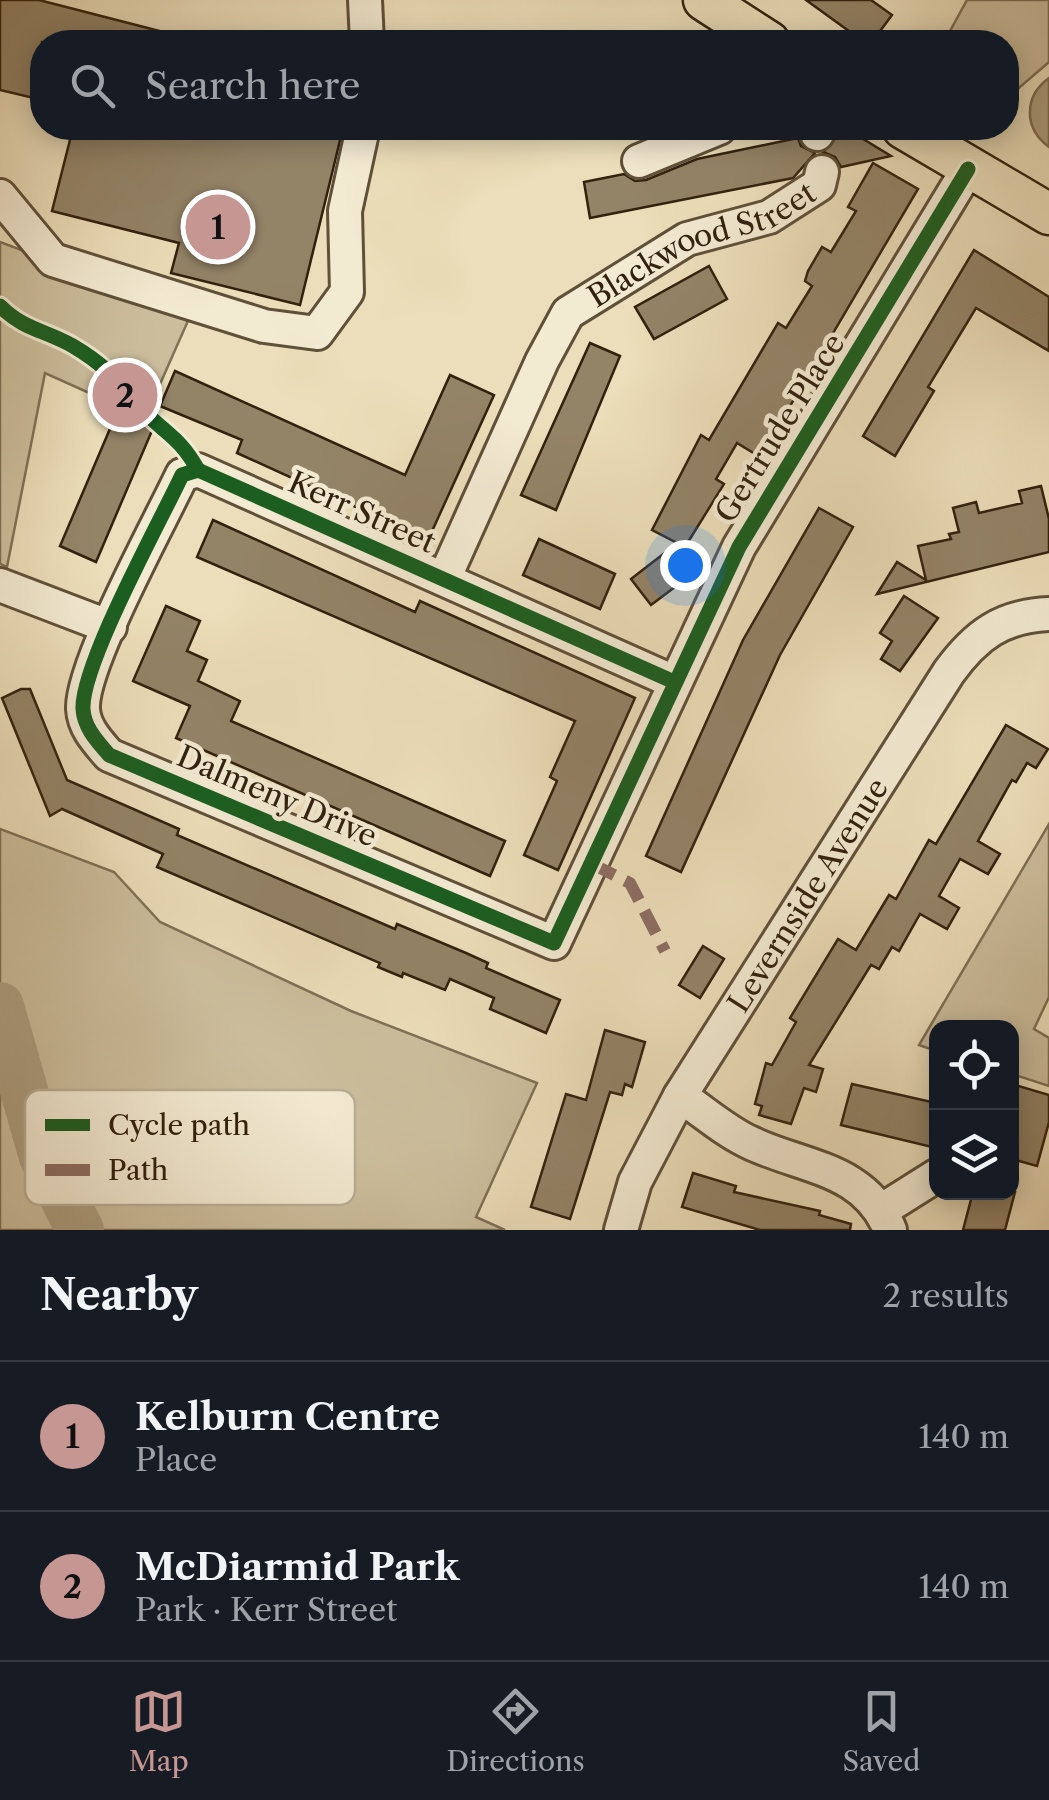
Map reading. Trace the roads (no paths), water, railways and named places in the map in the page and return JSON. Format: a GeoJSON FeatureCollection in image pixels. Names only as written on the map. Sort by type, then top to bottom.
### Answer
{"type":"FeatureCollection","features":[{"type":"Feature","properties":{"kind":"main road"},"geometry":{"type":"LineString","coordinates":[[704,0],[751,30]]}},
{"type":"Feature","properties":{"kind":"main road"},"geometry":{"type":"LineString","coordinates":[[922,140],[1049,214]]}},
{"type":"Feature","properties":{"kind":"street"},"geometry":{"type":"LineString","coordinates":[[365,0],[366,30]]}},
{"type":"Feature","properties":{"kind":"street"},"geometry":{"type":"LineString","coordinates":[[0,196],[53,260],[264,326],[317,333],[347,292],[346,212],[361,140]]}},
{"type":"Feature","properties":{"kind":"street"},"geometry":{"type":"LineString","coordinates":[[639,161],[691,140]]}},
{"type":"Feature","properties":{"kind":"street","name":"Gertrude Place"},"geometry":{"type":"LineString","coordinates":[[554,943],[672,682],[739,547],[968,168]]}},
{"type":"Feature","properties":{"kind":"street","name":"Blackwood Street"},"geometry":{"type":"LineString","coordinates":[[444,579],[542,361],[568,313],[687,239],[770,217],[819,185],[822,172]]}},
{"type":"Feature","properties":{"kind":"street","name":"Kerr Street"},"geometry":{"type":"LineString","coordinates":[[110,627],[182,475],[198,470],[672,682]]}},
{"type":"Feature","properties":{"kind":"street"},"geometry":{"type":"LineString","coordinates":[[0,585],[110,627]]}},
{"type":"Feature","properties":{"kind":"street","name":"Levernside Avenue"},"geometry":{"type":"LineString","coordinates":[[621,1230],[636,1182],[680,1096],[972,640],[1012,617],[1049,614]]}},
{"type":"Feature","properties":{"kind":"street","name":"Dalmeny Drive"},"geometry":{"type":"LineString","coordinates":[[110,627],[83,710],[89,731],[109,755],[554,943]]}},
{"type":"Feature","properties":{"kind":"street"},"geometry":{"type":"LineString","coordinates":[[680,1096],[751,1143],[803,1158],[852,1181],[886,1220],[929,1182]]}},
{"type":"Feature","properties":{"kind":"waterway"},"geometry":{"type":"LineString","coordinates":[[0,1006],[25,1094]]}},
{"type":"Feature","properties":{"kind":"waterway"},"geometry":{"type":"LineString","coordinates":[[67,1205],[80,1230]]}},
{"type":"Feature","properties":{"kind":"place","name":"Kelburn Centre"},"geometry":{"type":"Point","coordinates":[218,227]}},
{"type":"Feature","properties":{"kind":"place","name":"McDiarmid Park"},"geometry":{"type":"Point","coordinates":[125,395]}}]}
